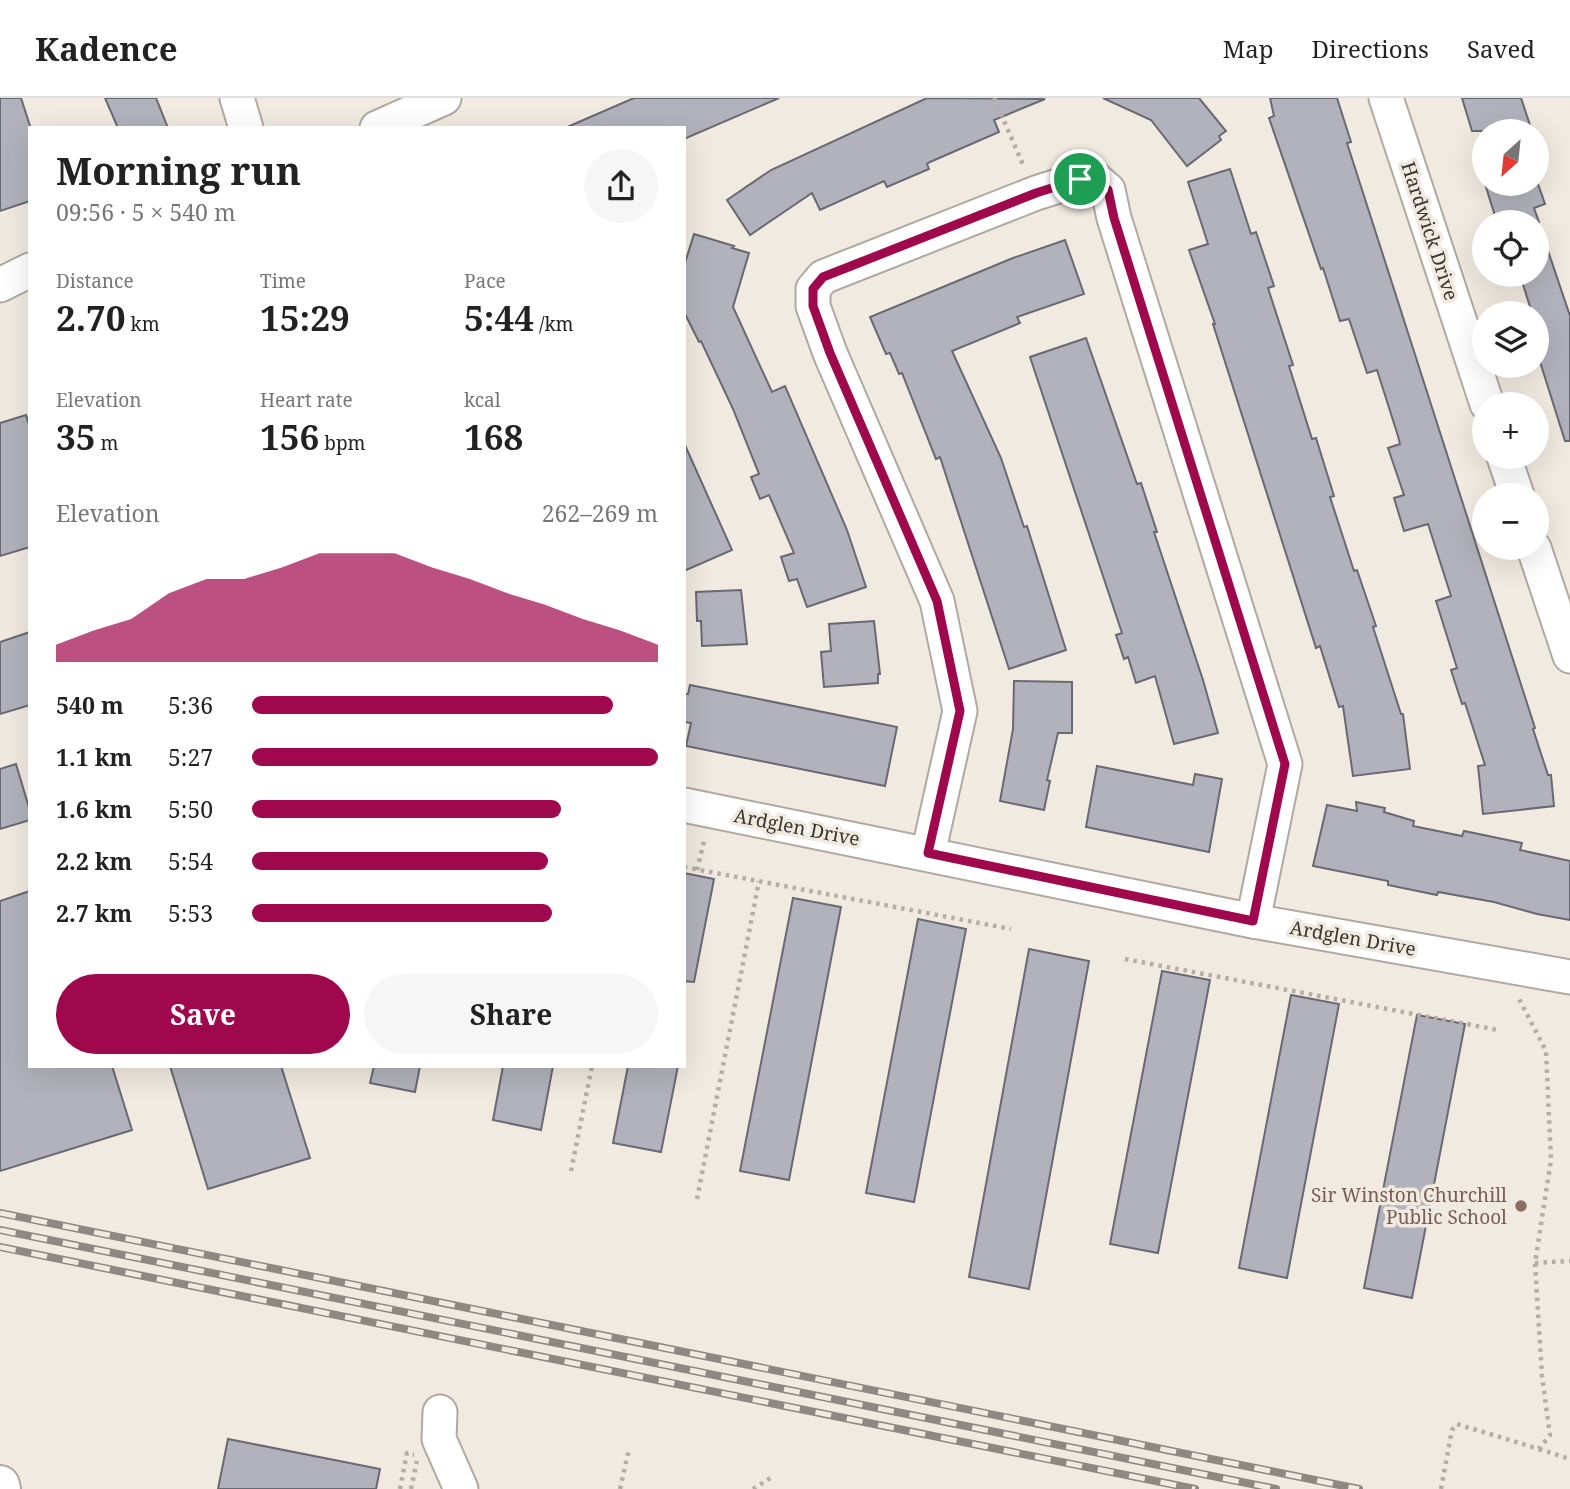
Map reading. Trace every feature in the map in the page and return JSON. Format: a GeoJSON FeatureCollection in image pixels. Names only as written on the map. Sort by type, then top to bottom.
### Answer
{"type":"FeatureCollection","features":[{"type":"Feature","properties":{"kind":"street"},"geometry":{"type":"LineString","coordinates":[[237,98],[245,126]]}},
{"type":"Feature","properties":{"kind":"street"},"geometry":{"type":"LineString","coordinates":[[381,126],[444,98]]}},
{"type":"Feature","properties":{"kind":"street","name":"Hardwick Drive"},"geometry":{"type":"LineString","coordinates":[[1386,98],[1483,392]]}},
{"type":"Feature","properties":{"kind":"street"},"geometry":{"type":"LineString","coordinates":[[928,853],[960,711],[937,601],[830,353],[813,306],[813,289],[823,277],[1036,193],[1093,177],[1108,190],[1114,218],[1285,764],[1253,921]]}},
{"type":"Feature","properties":{"kind":"street"},"geometry":{"type":"LineString","coordinates":[[0,285],[28,271]]}},
{"type":"Feature","properties":{"kind":"street"},"geometry":{"type":"LineString","coordinates":[[1538,560],[1570,656]]}},
{"type":"Feature","properties":{"kind":"street","name":"Ardglen Drive"},"geometry":{"type":"LineString","coordinates":[[696,816],[928,853],[1253,921],[1570,977]]}},
{"type":"Feature","properties":{"kind":"street"},"geometry":{"type":"LineString","coordinates":[[440,1412],[439,1439],[461,1489]]}},
{"type":"Feature","properties":{"kind":"path"},"geometry":{"type":"LineString","coordinates":[[995,98],[1036,193]]}},
{"type":"Feature","properties":{"kind":"path"},"geometry":{"type":"LineString","coordinates":[[696,816],[697,870]]}},
{"type":"Feature","properties":{"kind":"path"},"geometry":{"type":"LineString","coordinates":[[686,867],[1011,929]]}},
{"type":"Feature","properties":{"kind":"path"},"geometry":{"type":"LineString","coordinates":[[697,1199],[759,881]]}},
{"type":"Feature","properties":{"kind":"path"},"geometry":{"type":"LineString","coordinates":[[1125,960],[1499,1030]]}},
{"type":"Feature","properties":{"kind":"path"},"geometry":{"type":"LineString","coordinates":[[1524,968],[1517,996],[1546,1051],[1550,1147],[1535,1263],[1542,1376],[1550,1435],[1539,1450]]}},
{"type":"Feature","properties":{"kind":"path"},"geometry":{"type":"LineString","coordinates":[[571,1171],[592,1068]]}},
{"type":"Feature","properties":{"kind":"path"},"geometry":{"type":"LineString","coordinates":[[1535,1263],[1570,1261]]}},
{"type":"Feature","properties":{"kind":"path"},"geometry":{"type":"LineString","coordinates":[[1441,1489],[1452,1430],[1457,1424],[1570,1459]]}},
{"type":"Feature","properties":{"kind":"path"},"geometry":{"type":"LineString","coordinates":[[620,1489],[629,1449]]}},
{"type":"Feature","properties":{"kind":"path"},"geometry":{"type":"LineString","coordinates":[[400,1489],[407,1453],[418,1456],[411,1489]]}},
{"type":"Feature","properties":{"kind":"path"},"geometry":{"type":"LineString","coordinates":[[753,1489],[772,1477]]}},
{"type":"Feature","properties":{"kind":"building"},"geometry":{"type":"Polygon","coordinates":[[[0,98],[21,98],[30,126],[28,202],[0,211],[0,98]]]}},
{"type":"Feature","properties":{"kind":"building"},"geometry":{"type":"Polygon","coordinates":[[[105,98],[156,98],[167,126],[117,126],[105,98]]]}},
{"type":"Feature","properties":{"kind":"building"},"geometry":{"type":"Polygon","coordinates":[[[634,98],[779,98],[686,138],[686,126],[570,126],[634,98]]]}},
{"type":"Feature","properties":{"kind":"building"},"geometry":{"type":"Polygon","coordinates":[[[927,98],[1045,99],[994,120],[999,132],[930,162],[927,164],[929,169],[887,187],[884,181],[820,210],[812,193],[750,235],[727,200],[771,170],[927,98]]]}},
{"type":"Feature","properties":{"kind":"building"},"geometry":{"type":"Polygon","coordinates":[[[1103,98],[1199,98],[1226,131],[1219,136],[1221,140],[1187,166],[1151,120],[1103,98]]]}},
{"type":"Feature","properties":{"kind":"building"},"geometry":{"type":"Polygon","coordinates":[[[1270,98],[1337,98],[1351,142],[1347,143],[1472,532],[1472,560],[1481,560],[1535,728],[1533,729],[1548,775],[1551,775],[1554,806],[1483,814],[1478,766],[1485,765],[1451,670],[1457,668],[1436,601],[1451,596],[1428,524],[1404,531],[1394,498],[1404,495],[1388,448],[1400,444],[1398,436],[1377,370],[1367,373],[1349,319],[1340,321],[1269,118],[1274,116],[1270,98]]]}},
{"type":"Feature","properties":{"kind":"building"},"geometry":{"type":"Polygon","coordinates":[[[1462,98],[1521,98],[1528,119],[1472,119],[1472,131],[1462,98]]]}},
{"type":"Feature","properties":{"kind":"building"},"geometry":{"type":"Polygon","coordinates":[[[1230,169],[1251,234],[1256,232],[1274,286],[1268,288],[1293,365],[1289,366],[1312,439],[1316,438],[1334,496],[1330,497],[1354,571],[1357,570],[1376,626],[1373,627],[1403,714],[1410,769],[1353,776],[1343,706],[1339,707],[1320,646],[1316,648],[1215,324],[1189,250],[1208,244],[1188,182],[1230,169]]]}},
{"type":"Feature","properties":{"kind":"building"},"geometry":{"type":"Polygon","coordinates":[[[1489,196],[1542,196],[1545,204],[1535,210],[1493,210],[1489,196]]]}},
{"type":"Feature","properties":{"kind":"building"},"geometry":{"type":"Polygon","coordinates":[[[694,234],[749,253],[733,307],[772,392],[785,386],[847,530],[866,587],[807,607],[797,579],[789,581],[781,557],[794,553],[769,495],[760,499],[751,477],[759,474],[733,409],[701,341],[699,342],[686,316],[686,260],[694,234]]]}},
{"type":"Feature","properties":{"kind":"building"},"geometry":{"type":"Polygon","coordinates":[[[1065,240],[1084,294],[1017,317],[1020,323],[952,351],[1001,458],[1024,527],[1027,526],[1066,650],[1009,669],[940,457],[936,459],[902,373],[899,374],[890,353],[886,354],[870,317],[1013,258],[1065,240]]]}},
{"type":"Feature","properties":{"kind":"building"},"geometry":{"type":"Polygon","coordinates":[[[1549,254],[1570,316],[1570,441],[1565,441],[1545,378],[1549,378],[1549,301],[1528,301],[1524,287],[1549,287],[1549,254]]]}},
{"type":"Feature","properties":{"kind":"building"},"geometry":{"type":"Polygon","coordinates":[[[1086,338],[1137,484],[1141,483],[1218,733],[1174,744],[1155,676],[1136,683],[1128,657],[1124,659],[1116,635],[1122,633],[1030,357],[1086,338]]]}},
{"type":"Feature","properties":{"kind":"building"},"geometry":{"type":"Polygon","coordinates":[[[26,415],[28,422],[28,548],[0,556],[0,423],[26,415]]]}},
{"type":"Feature","properties":{"kind":"building"},"geometry":{"type":"Polygon","coordinates":[[[686,447],[732,550],[686,570],[686,447]]]}},
{"type":"Feature","properties":{"kind":"building"},"geometry":{"type":"Polygon","coordinates":[[[741,590],[747,644],[702,646],[701,621],[697,621],[696,592],[741,590]]]}},
{"type":"Feature","properties":{"kind":"building"},"geometry":{"type":"Polygon","coordinates":[[[874,621],[880,674],[878,683],[824,687],[821,652],[831,651],[829,624],[874,621]]]}},
{"type":"Feature","properties":{"kind":"building"},"geometry":{"type":"Polygon","coordinates":[[[28,633],[28,706],[0,714],[0,642],[28,633]]]}},
{"type":"Feature","properties":{"kind":"building"},"geometry":{"type":"Polygon","coordinates":[[[1014,681],[1072,682],[1072,733],[1058,733],[1047,780],[1050,781],[1044,810],[1000,801],[1013,729],[1014,681]]]}},
{"type":"Feature","properties":{"kind":"building"},"geometry":{"type":"Polygon","coordinates":[[[690,685],[897,727],[885,786],[686,746],[691,723],[686,722],[690,685]]]}},
{"type":"Feature","properties":{"kind":"building"},"geometry":{"type":"Polygon","coordinates":[[[16,764],[28,804],[28,821],[0,829],[0,769],[16,764]]]}},
{"type":"Feature","properties":{"kind":"building"},"geometry":{"type":"Polygon","coordinates":[[[1097,766],[1193,785],[1195,774],[1222,779],[1209,852],[1086,827],[1097,766]]]}},
{"type":"Feature","properties":{"kind":"building"},"geometry":{"type":"Polygon","coordinates":[[[1356,802],[1385,808],[1384,812],[1414,821],[1413,826],[1462,836],[1464,831],[1522,843],[1520,850],[1570,861],[1570,920],[1494,902],[1438,892],[1437,895],[1388,885],[1388,881],[1313,866],[1327,805],[1357,811],[1356,802]]]}},
{"type":"Feature","properties":{"kind":"building"},"geometry":{"type":"Polygon","coordinates":[[[686,873],[714,879],[694,982],[686,981],[686,873]]]}},
{"type":"Feature","properties":{"kind":"building"},"geometry":{"type":"Polygon","coordinates":[[[28,892],[28,1068],[113,1068],[132,1130],[0,1171],[0,901],[28,892]]]}},
{"type":"Feature","properties":{"kind":"building"},"geometry":{"type":"Polygon","coordinates":[[[793,898],[841,907],[789,1180],[740,1171],[793,898]]]}},
{"type":"Feature","properties":{"kind":"building"},"geometry":{"type":"Polygon","coordinates":[[[918,919],[966,929],[914,1202],[866,1193],[918,919]]]}},
{"type":"Feature","properties":{"kind":"building"},"geometry":{"type":"Polygon","coordinates":[[[1029,949],[1089,961],[1029,1289],[969,1277],[1029,949]]]}},
{"type":"Feature","properties":{"kind":"building"},"geometry":{"type":"Polygon","coordinates":[[[1162,971],[1210,980],[1158,1253],[1110,1244],[1162,971]]]}},
{"type":"Feature","properties":{"kind":"building"},"geometry":{"type":"Polygon","coordinates":[[[1291,995],[1339,1004],[1287,1278],[1239,1268],[1291,995]]]}},
{"type":"Feature","properties":{"kind":"building"},"geometry":{"type":"Polygon","coordinates":[[[1417,1015],[1465,1024],[1412,1298],[1364,1288],[1417,1015]]]}},
{"type":"Feature","properties":{"kind":"building"},"geometry":{"type":"Polygon","coordinates":[[[171,1068],[282,1068],[310,1158],[208,1189],[171,1068]]]}},
{"type":"Feature","properties":{"kind":"building"},"geometry":{"type":"Polygon","coordinates":[[[374,1068],[420,1068],[415,1092],[370,1083],[374,1068]]]}},
{"type":"Feature","properties":{"kind":"building"},"geometry":{"type":"Polygon","coordinates":[[[503,1068],[553,1068],[541,1130],[493,1120],[503,1068]]]}},
{"type":"Feature","properties":{"kind":"building"},"geometry":{"type":"Polygon","coordinates":[[[628,1068],[678,1068],[661,1152],[613,1143],[628,1068]]]}},
{"type":"Feature","properties":{"kind":"building"},"geometry":{"type":"Polygon","coordinates":[[[228,1439],[380,1469],[376,1489],[218,1489],[228,1439]]]}},
{"type":"Feature","properties":{"kind":"railway"},"geometry":{"type":"LineString","coordinates":[[0,1213],[1359,1489]]}},
{"type":"Feature","properties":{"kind":"railway"},"geometry":{"type":"LineString","coordinates":[[0,1230],[1276,1489]]}},
{"type":"Feature","properties":{"kind":"railway"},"geometry":{"type":"LineString","coordinates":[[0,1247],[1195,1489]]}},
{"type":"Feature","properties":{"kind":"place","name":"Sir Winston Churchill Public School"},"geometry":{"type":"Point","coordinates":[1521,1206]}},
{"type":"Feature","properties":{"kind":"route"},"geometry":{"type":"LineString","coordinates":[[1093,177],[1108,190],[1114,218],[1285,764],[1253,921],[928,853],[960,711],[937,601],[830,353],[813,306],[813,289],[823,277],[1036,193],[1080,179],[1093,177]]}}]}
